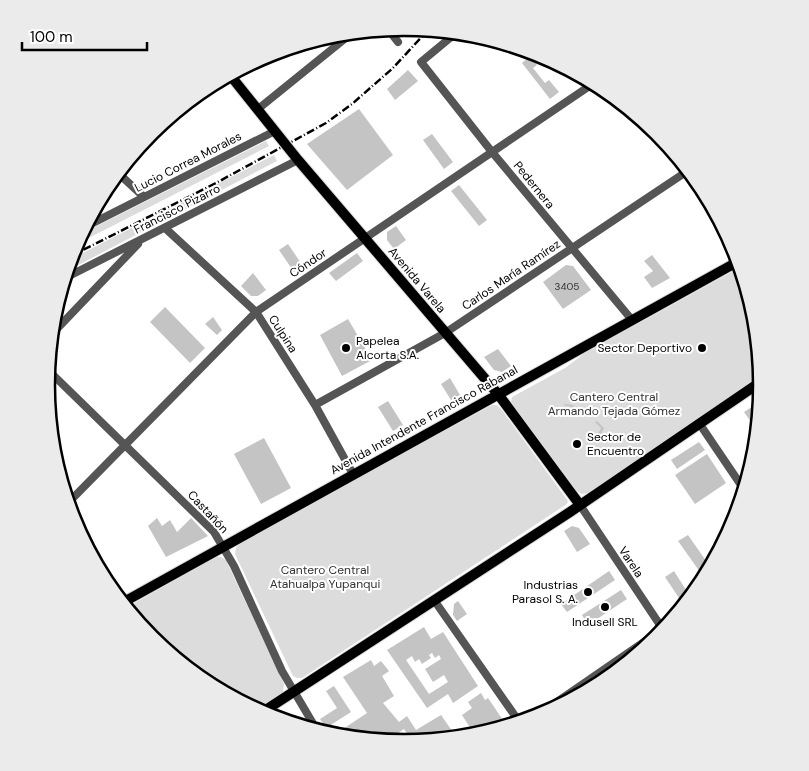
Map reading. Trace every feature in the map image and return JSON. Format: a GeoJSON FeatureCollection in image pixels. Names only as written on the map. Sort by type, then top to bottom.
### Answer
{"type":"FeatureCollection","features":[{"type":"Feature","properties":{"kind":"main road","name":"Avenida Varela"},"geometry":{"type":"LineString","coordinates":[[235,81],[298,160],[498,394],[580,505]]}},
{"type":"Feature","properties":{"kind":"main road","name":"Avenida Intendente Francisco Rabanal"},"geometry":{"type":"LineString","coordinates":[[128,600],[732,264]]}},
{"type":"Feature","properties":{"kind":"main road"},"geometry":{"type":"LineString","coordinates":[[270,707],[580,505],[754,386]]}},
{"type":"Feature","properties":{"kind":"street"},"geometry":{"type":"LineString","coordinates":[[394,36],[398,42]]}},
{"type":"Feature","properties":{"kind":"street","name":"Pedernera"},"geometry":{"type":"LineString","coordinates":[[448,39],[421,62],[492,152],[632,320]]}},
{"type":"Feature","properties":{"kind":"street"},"geometry":{"type":"LineString","coordinates":[[258,109],[341,42]]}},
{"type":"Feature","properties":{"kind":"street","name":"Cóndor"},"geometry":{"type":"LineString","coordinates":[[74,497],[256,312],[587,88]]}},
{"type":"Feature","properties":{"kind":"street","name":"Lucio Correa Morales"},"geometry":{"type":"LineString","coordinates":[[96,221],[275,131]]}},
{"type":"Feature","properties":{"kind":"street","name":"Francisco Pizarro"},"geometry":{"type":"LineString","coordinates":[[74,274],[298,160]]}},
{"type":"Feature","properties":{"kind":"street","name":"Carlos María Ramírez"},"geometry":{"type":"LineString","coordinates":[[316,405],[445,333],[683,174]]}},
{"type":"Feature","properties":{"kind":"street"},"geometry":{"type":"LineString","coordinates":[[123,178],[144,197]]}},
{"type":"Feature","properties":{"kind":"street","name":"Culpina"},"geometry":{"type":"LineString","coordinates":[[165,228],[256,312],[316,405],[353,474]]}},
{"type":"Feature","properties":{"kind":"street"},"geometry":{"type":"LineString","coordinates":[[61,325],[142,239]]}},
{"type":"Feature","properties":{"kind":"street","name":"Castañón"},"geometry":{"type":"LineString","coordinates":[[55,377],[214,532],[224,546],[293,692],[312,722]]}},
{"type":"Feature","properties":{"kind":"street"},"geometry":{"type":"LineString","coordinates":[[699,423],[740,483]]}},
{"type":"Feature","properties":{"kind":"street","name":"Varela"},"geometry":{"type":"LineString","coordinates":[[580,505],[661,622]]}},
{"type":"Feature","properties":{"kind":"street"},"geometry":{"type":"LineString","coordinates":[[434,600],[515,716]]}},
{"type":"Feature","properties":{"kind":"street"},"geometry":{"type":"LineString","coordinates":[[570,693],[631,651]]}},
{"type":"Feature","properties":{"kind":"green space"},"geometry":{"type":"Polygon","coordinates":[[[266,141],[269,146],[88,238],[93,228],[266,141]]]}},
{"type":"Feature","properties":{"kind":"green space"},"geometry":{"type":"Polygon","coordinates":[[[274,155],[277,161],[77,266],[81,254],[274,155]]]}},
{"type":"Feature","properties":{"kind":"green space","name":"Cantero Central Armando Tejada Gómez"},"geometry":{"type":"Polygon","coordinates":[[[734,271],[747,317],[751,340],[754,380],[588,493],[582,494],[577,491],[511,402],[512,397],[565,368],[585,353],[734,271]]]}},
{"type":"Feature","properties":{"kind":"green space","name":"Cantero Central Atahualpa Yupanqui"},"geometry":{"type":"Polygon","coordinates":[[[492,405],[497,405],[501,409],[568,501],[567,504],[302,678],[293,676],[235,554],[236,548],[241,542],[492,405]]]}},
{"type":"Feature","properties":{"kind":"green space"},"geometry":{"type":"Polygon","coordinates":[[[216,557],[221,557],[226,560],[284,684],[283,692],[263,705],[230,688],[210,676],[174,648],[132,604],[216,557]]]}},
{"type":"Feature","properties":{"kind":"building"},"geometry":{"type":"Polygon","coordinates":[[[527,59],[534,62],[537,65],[533,68],[545,83],[549,80],[559,92],[550,99],[522,63],[527,59]]]}},
{"type":"Feature","properties":{"kind":"building"},"geometry":{"type":"Polygon","coordinates":[[[408,70],[418,81],[395,100],[387,89],[408,70]]]}},
{"type":"Feature","properties":{"kind":"building"},"geometry":{"type":"Polygon","coordinates":[[[359,109],[393,155],[347,190],[307,144],[359,109]]]}},
{"type":"Feature","properties":{"kind":"building"},"geometry":{"type":"Polygon","coordinates":[[[432,134],[453,162],[444,169],[423,140],[432,134]]]}},
{"type":"Feature","properties":{"kind":"building"},"geometry":{"type":"Polygon","coordinates":[[[459,185],[487,220],[479,226],[451,191],[459,185]]]}},
{"type":"Feature","properties":{"kind":"building"},"geometry":{"type":"Polygon","coordinates":[[[396,226],[406,240],[394,249],[387,240],[387,232],[396,226]]]}},
{"type":"Feature","properties":{"kind":"building"},"geometry":{"type":"Polygon","coordinates":[[[288,244],[303,266],[294,272],[279,250],[288,244]]]}},
{"type":"Feature","properties":{"kind":"building"},"geometry":{"type":"Polygon","coordinates":[[[357,253],[363,261],[336,281],[329,273],[357,253]]]}},
{"type":"Feature","properties":{"kind":"building"},"geometry":{"type":"Polygon","coordinates":[[[652,255],[670,278],[652,288],[644,277],[653,271],[644,261],[652,255]]]}},
{"type":"Feature","properties":{"kind":"building"},"geometry":{"type":"Polygon","coordinates":[[[566,265],[573,266],[591,290],[563,309],[543,282],[566,265]]]}},
{"type":"Feature","properties":{"kind":"building"},"geometry":{"type":"Polygon","coordinates":[[[253,273],[266,290],[258,296],[251,296],[241,286],[253,273]]]}},
{"type":"Feature","properties":{"kind":"building"},"geometry":{"type":"Polygon","coordinates":[[[165,307],[205,348],[190,363],[150,322],[165,307]]]}},
{"type":"Feature","properties":{"kind":"building"},"geometry":{"type":"Polygon","coordinates":[[[213,317],[222,330],[217,335],[205,324],[213,317]]]}},
{"type":"Feature","properties":{"kind":"building","name":"Papelea Alcorta S.A."},"geometry":{"type":"Polygon","coordinates":[[[348,319],[372,360],[342,376],[320,335],[348,319]]]}},
{"type":"Feature","properties":{"kind":"building"},"geometry":{"type":"Polygon","coordinates":[[[498,349],[511,366],[502,372],[494,370],[484,357],[498,349]]]}},
{"type":"Feature","properties":{"kind":"building"},"geometry":{"type":"Polygon","coordinates":[[[450,378],[460,395],[451,400],[441,384],[450,378]]]}},
{"type":"Feature","properties":{"kind":"building"},"geometry":{"type":"Polygon","coordinates":[[[388,401],[403,425],[393,431],[378,407],[388,401]]]}},
{"type":"Feature","properties":{"kind":"building"},"geometry":{"type":"Polygon","coordinates":[[[563,405],[573,405],[578,414],[576,415],[572,407],[563,405]]]}},
{"type":"Feature","properties":{"kind":"building"},"geometry":{"type":"Polygon","coordinates":[[[753,406],[752,423],[744,412],[753,406]]]}},
{"type":"Feature","properties":{"kind":"building"},"geometry":{"type":"Polygon","coordinates":[[[597,421],[604,428],[601,434],[595,437],[592,436],[599,432],[601,428],[595,422],[597,421]]]}},
{"type":"Feature","properties":{"kind":"building"},"geometry":{"type":"Polygon","coordinates":[[[264,438],[291,488],[261,504],[234,454],[264,438]]]}},
{"type":"Feature","properties":{"kind":"building"},"geometry":{"type":"Polygon","coordinates":[[[699,442],[705,450],[677,469],[671,460],[699,442]]]}},
{"type":"Feature","properties":{"kind":"building"},"geometry":{"type":"Polygon","coordinates":[[[707,454],[726,483],[695,504],[675,475],[707,454]]]}},
{"type":"Feature","properties":{"kind":"building"},"geometry":{"type":"Polygon","coordinates":[[[157,518],[162,526],[170,520],[177,532],[191,518],[208,536],[166,557],[148,526],[157,518]]]}},
{"type":"Feature","properties":{"kind":"building"},"geometry":{"type":"Polygon","coordinates":[[[572,526],[579,528],[590,544],[577,552],[564,531],[572,526]]]}},
{"type":"Feature","properties":{"kind":"building"},"geometry":{"type":"Polygon","coordinates":[[[688,535],[706,561],[700,572],[678,541],[688,535]]]}},
{"type":"Feature","properties":{"kind":"building","name":"Industrias Parasol S. A."},"geometry":{"type":"Polygon","coordinates":[[[609,571],[615,580],[567,612],[561,604],[609,571]]]}},
{"type":"Feature","properties":{"kind":"building"},"geometry":{"type":"Polygon","coordinates":[[[674,571],[687,591],[680,600],[665,577],[674,571]]]}},
{"type":"Feature","properties":{"kind":"building","name":"Indusell SRL"},"geometry":{"type":"Polygon","coordinates":[[[621,590],[627,599],[588,625],[582,615],[621,590]]]}},
{"type":"Feature","properties":{"kind":"building"},"geometry":{"type":"Polygon","coordinates":[[[458,601],[467,614],[457,621],[453,615],[454,604],[458,601]]]}},
{"type":"Feature","properties":{"kind":"building"},"geometry":{"type":"Polygon","coordinates":[[[424,627],[431,639],[443,632],[478,686],[453,703],[448,694],[427,708],[387,650],[424,627]],[[432,653],[429,655],[431,658],[422,664],[419,659],[415,662],[412,656],[406,660],[429,694],[448,682],[444,675],[433,682],[425,669],[441,659],[439,655],[435,658],[432,653]]]}},
{"type":"Feature","properties":{"kind":"building"},"geometry":{"type":"Polygon","coordinates":[[[371,660],[374,666],[381,661],[389,671],[382,676],[394,696],[383,703],[399,722],[407,716],[416,730],[441,715],[453,732],[408,735],[404,729],[396,735],[343,729],[367,713],[343,677],[371,660]]]}},
{"type":"Feature","properties":{"kind":"building"},"geometry":{"type":"Polygon","coordinates":[[[334,686],[351,712],[329,726],[324,725],[320,719],[337,708],[326,691],[334,686]]]}},
{"type":"Feature","properties":{"kind":"building"},"geometry":{"type":"Polygon","coordinates":[[[481,693],[485,700],[488,698],[503,720],[471,728],[462,715],[472,708],[468,702],[481,693]]]}},
{"type":"Feature","properties":{"kind":"railway"},"geometry":{"type":"LineString","coordinates":[[83,250],[216,183],[326,123],[352,104],[393,68],[422,37]]}},
{"type":"Feature","properties":{"kind":"place","name":"Papelea Alcorta S.A."},"geometry":{"type":"Point","coordinates":[346,348]}},
{"type":"Feature","properties":{"kind":"place","name":"Sector Deportivo"},"geometry":{"type":"Point","coordinates":[702,348]}},
{"type":"Feature","properties":{"kind":"place","name":"Sector de Encuentro"},"geometry":{"type":"Point","coordinates":[577,444]}},
{"type":"Feature","properties":{"kind":"place","name":"Industrias Parasol S. A."},"geometry":{"type":"Point","coordinates":[588,592]}},
{"type":"Feature","properties":{"kind":"place","name":"Indusell SRL"},"geometry":{"type":"Point","coordinates":[605,607]}}]}
